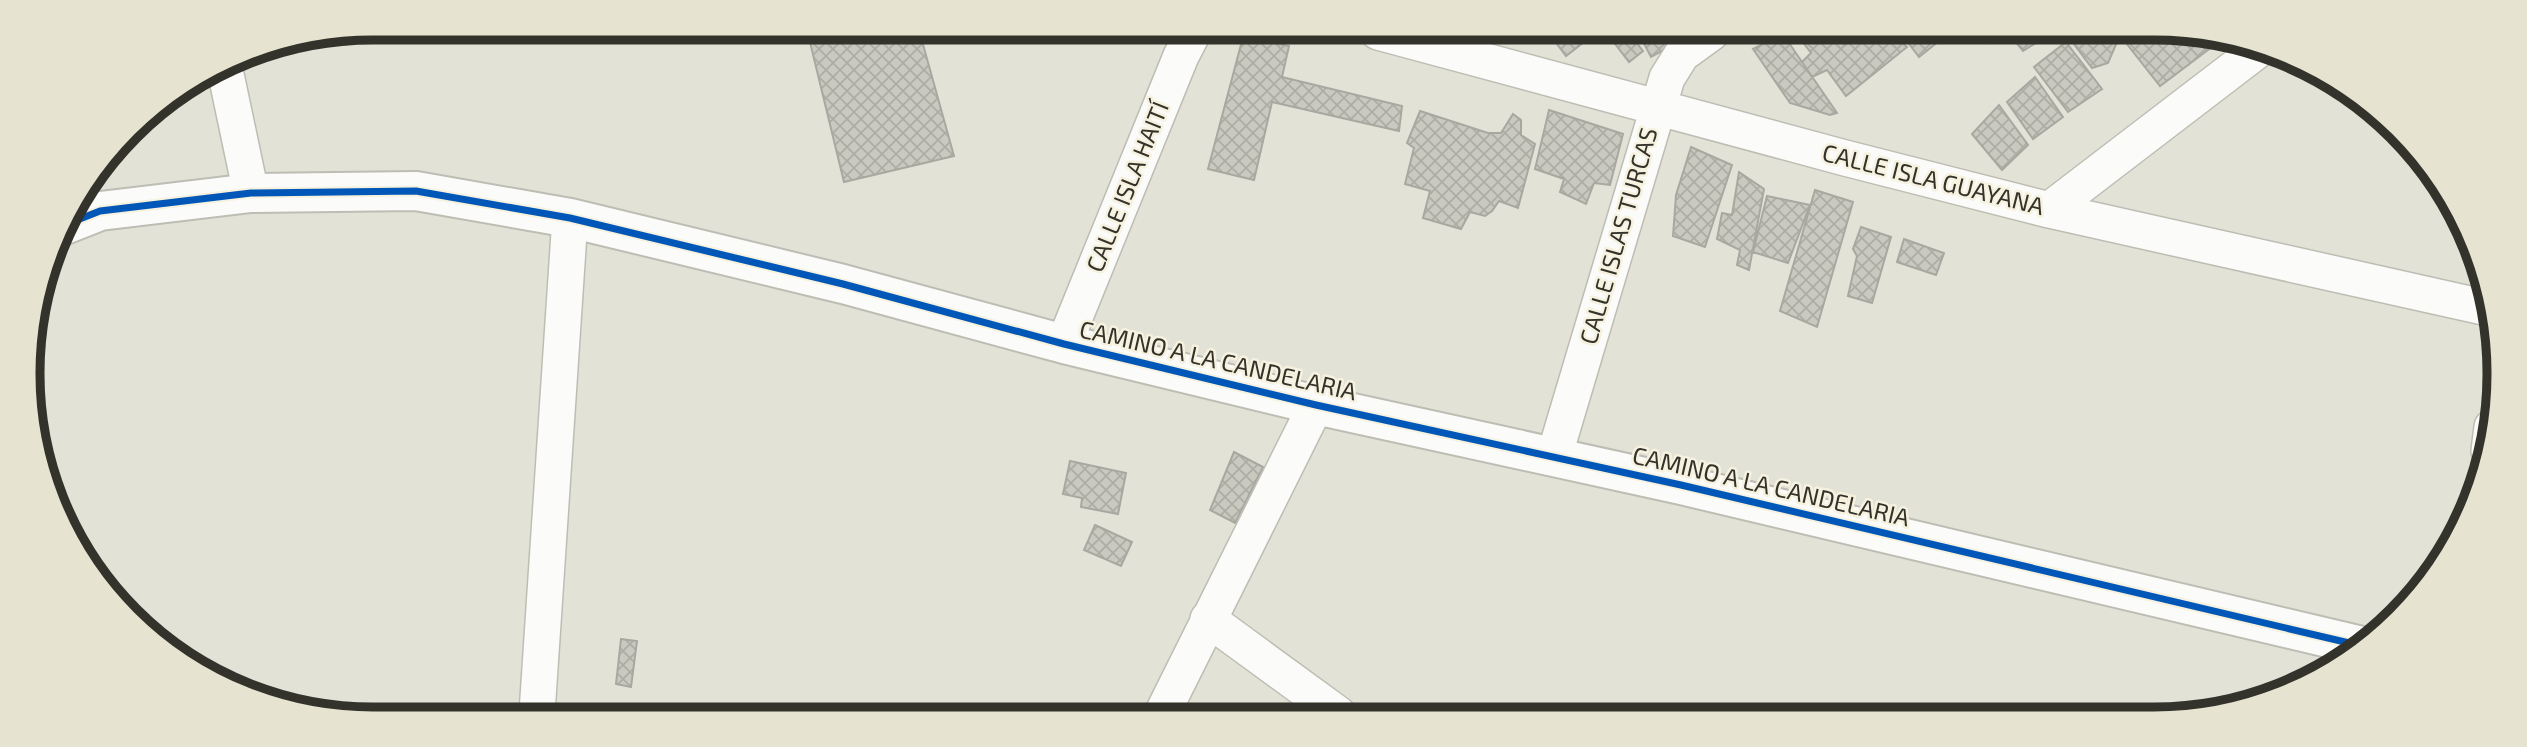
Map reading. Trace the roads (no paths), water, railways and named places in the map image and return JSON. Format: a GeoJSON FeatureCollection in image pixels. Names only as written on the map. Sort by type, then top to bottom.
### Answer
{"type":"FeatureCollection","features":[{"type":"Feature","properties":{"kind":"street","name":"CALLE ISLA HAITÍ"},"geometry":{"type":"LineString","coordinates":[[1064,344],[1189,40]]}},
{"type":"Feature","properties":{"kind":"street","name":"CALLE ISLA GUAYANA"},"geometry":{"type":"LineString","coordinates":[[1408,40],[2049,210],[2480,306]]}},
{"type":"Feature","properties":{"kind":"street","name":"CALLE ISLAS TURCAS"},"geometry":{"type":"LineString","coordinates":[[1554,457],[1657,106],[1667,78],[1682,54],[1701,40]]}},
{"type":"Feature","properties":{"kind":"street"},"geometry":{"type":"LineString","coordinates":[[2049,210],[2251,55]]}},
{"type":"Feature","properties":{"kind":"street"},"geometry":{"type":"LineString","coordinates":[[226,75],[251,193]]}},
{"type":"Feature","properties":{"kind":"street","name":"CAMINO A LA CANDELARIA"},"geometry":{"type":"LineString","coordinates":[[78,220],[100,211],[251,193],[416,191],[570,218],[843,284],[1064,344],[1316,405],[1695,488],[2349,643]]}},
{"type":"Feature","properties":{"kind":"street"},"geometry":{"type":"LineString","coordinates":[[537,707],[570,218]]}},
{"type":"Feature","properties":{"kind":"street"},"geometry":{"type":"LineString","coordinates":[[1165,707],[1316,405]]}},
{"type":"Feature","properties":{"kind":"street"},"geometry":{"type":"LineString","coordinates":[[1208,619],[1328,707]]}}]}
